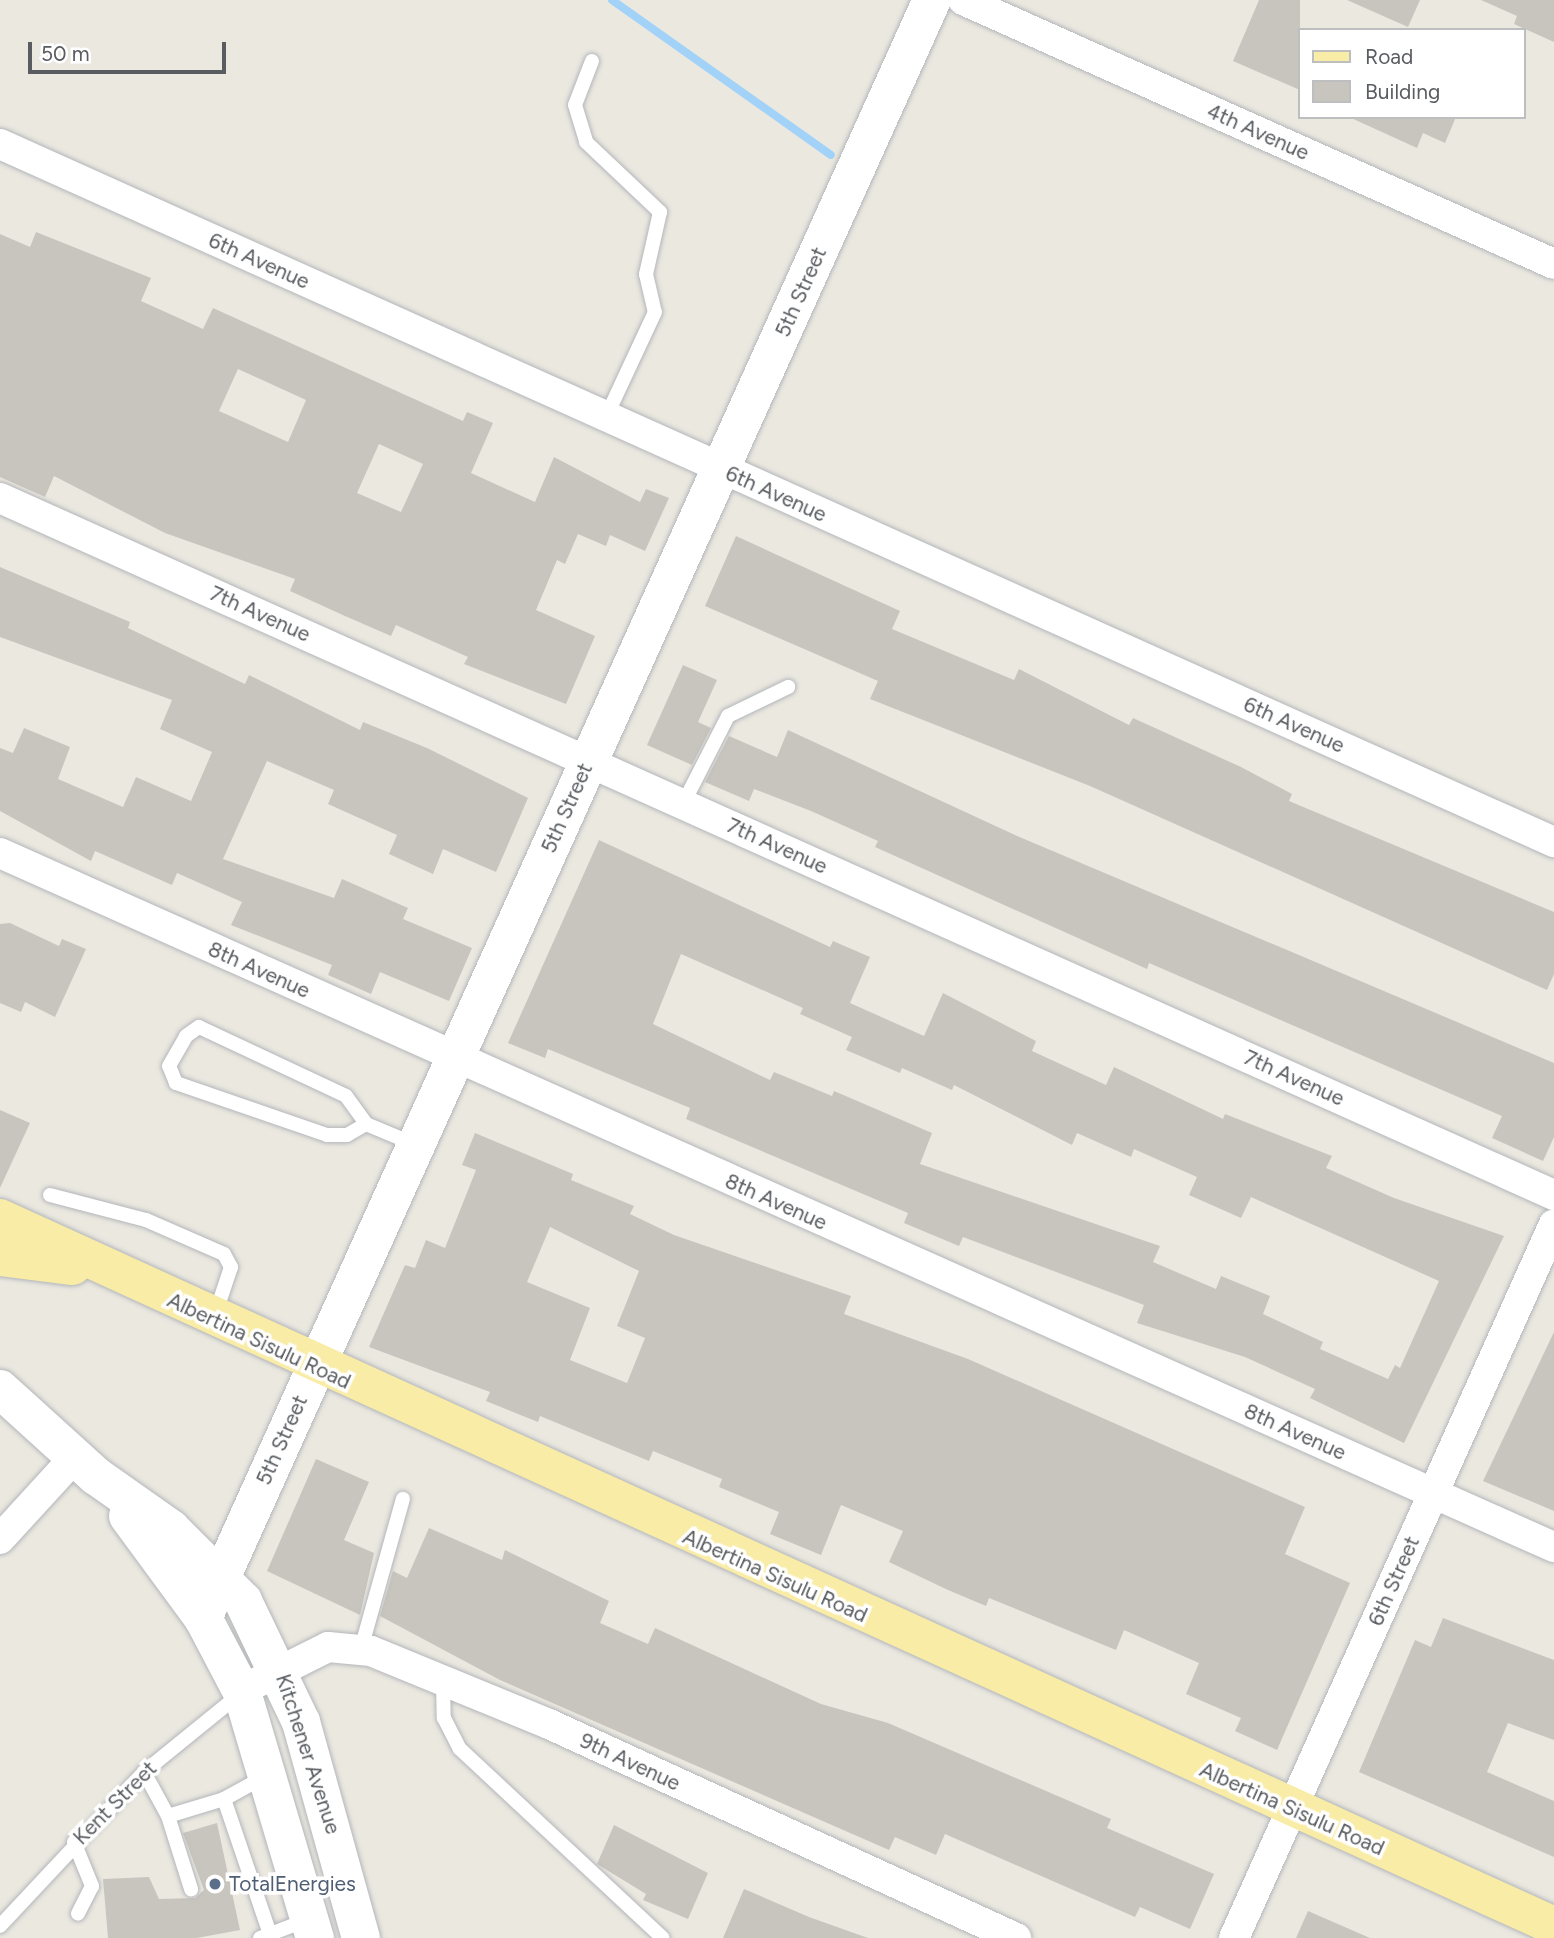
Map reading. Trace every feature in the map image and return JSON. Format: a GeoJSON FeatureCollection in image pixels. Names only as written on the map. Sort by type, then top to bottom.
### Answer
{"type":"FeatureCollection","features":[{"type":"Feature","properties":{"kind":"main road","name":"Albertina Sisulu Road"},"geometry":{"type":"LineString","coordinates":[[0,1218],[315,1367],[1554,1926]]}},
{"type":"Feature","properties":{"kind":"main road"},"geometry":{"type":"LineString","coordinates":[[0,1257],[112,1272]]}},
{"type":"Feature","properties":{"kind":"street","name":"5th Street"},"geometry":{"type":"LineString","coordinates":[[204,1618],[932,0]]}},
{"type":"Feature","properties":{"kind":"street","name":"4th Avenue"},"geometry":{"type":"LineString","coordinates":[[962,0],[1554,264]]}},
{"type":"Feature","properties":{"kind":"street","name":"6th Avenue"},"geometry":{"type":"LineString","coordinates":[[0,144],[1554,842]]}},
{"type":"Feature","properties":{"kind":"street","name":"7th Avenue"},"geometry":{"type":"LineString","coordinates":[[0,498],[1554,1195]]}},
{"type":"Feature","properties":{"kind":"street","name":"8th Avenue"},"geometry":{"type":"LineString","coordinates":[[0,853],[1554,1547]]}},
{"type":"Feature","properties":{"kind":"street","name":"6th Street"},"geometry":{"type":"LineString","coordinates":[[1234,1938],[1554,1224]]}},
{"type":"Feature","properties":{"kind":"street","name":"Kitchener Avenue"},"geometry":{"type":"LineString","coordinates":[[0,1390],[86,1466],[222,1577],[280,1668],[320,1781],[361,1938]]}},
{"type":"Feature","properties":{"kind":"street","name":"Kitchener Avenue"},"geometry":{"type":"LineString","coordinates":[[86,1466],[204,1618],[242,1692],[312,1928]]}},
{"type":"Feature","properties":{"kind":"street"},"geometry":{"type":"LineString","coordinates":[[0,1539],[86,1466]]}},
{"type":"Feature","properties":{"kind":"street","name":"9th Avenue"},"geometry":{"type":"LineString","coordinates":[[242,1692],[280,1668],[328,1647],[362,1649],[443,1679],[1016,1938]]}},
{"type":"Feature","properties":{"kind":"lane"},"geometry":{"type":"LineString","coordinates":[[592,61],[575,105],[586,142],[660,212],[646,274],[655,312],[606,417]]}},
{"type":"Feature","properties":{"kind":"lane"},"geometry":{"type":"LineString","coordinates":[[683,804],[728,716],[788,687]]}},
{"type":"Feature","properties":{"kind":"lane"},"geometry":{"type":"LineString","coordinates":[[366,1124],[347,1135],[327,1135],[176,1083],[169,1066],[186,1036],[198,1027],[346,1096],[366,1124],[415,1144]]}},
{"type":"Feature","properties":{"kind":"lane"},"geometry":{"type":"LineString","coordinates":[[50,1195],[146,1220],[224,1254],[231,1267],[214,1320]]}},
{"type":"Feature","properties":{"kind":"lane"},"geometry":{"type":"LineString","coordinates":[[362,1649],[403,1499]]}},
{"type":"Feature","properties":{"kind":"lane"},"geometry":{"type":"LineString","coordinates":[[443,1679],[444,1718],[460,1748],[663,1938]]}},
{"type":"Feature","properties":{"kind":"lane","name":"Kent Street"},"geometry":{"type":"LineString","coordinates":[[0,1926],[74,1842],[144,1772],[242,1692]]}},
{"type":"Feature","properties":{"kind":"lane"},"geometry":{"type":"LineString","coordinates":[[144,1772],[168,1816],[191,1889]]}},
{"type":"Feature","properties":{"kind":"lane"},"geometry":{"type":"LineString","coordinates":[[168,1816],[224,1799],[267,1776]]}},
{"type":"Feature","properties":{"kind":"lane"},"geometry":{"type":"LineString","coordinates":[[224,1799],[265,1936],[312,1928]]}},
{"type":"Feature","properties":{"kind":"lane"},"geometry":{"type":"LineString","coordinates":[[74,1842],[91,1882],[78,1914]]}},
{"type":"Feature","properties":{"kind":"building"},"geometry":{"type":"Polygon","coordinates":[[[1259,0],[1300,0],[1298,89],[1233,61],[1259,0]]]}},
{"type":"Feature","properties":{"kind":"building"},"geometry":{"type":"Polygon","coordinates":[[[1347,0],[1420,0],[1408,27],[1347,0]]]}},
{"type":"Feature","properties":{"kind":"building"},"geometry":{"type":"Polygon","coordinates":[[[1481,0],[1554,0],[1554,42],[1514,24],[1517,16],[1481,0]]]}},
{"type":"Feature","properties":{"kind":"building"},"geometry":{"type":"Polygon","coordinates":[[[1353,119],[1455,119],[1445,143],[1423,133],[1417,148],[1353,119]]]}},
{"type":"Feature","properties":{"kind":"building"},"geometry":{"type":"Polygon","coordinates":[[[36,232],[151,278],[141,301],[203,329],[213,308],[463,421],[467,412],[493,423],[471,473],[535,502],[554,457],[640,502],[646,489],[669,498],[645,551],[610,535],[606,546],[578,534],[565,564],[557,560],[536,610],[595,636],[566,704],[464,664],[468,657],[396,625],[391,636],[345,616],[290,591],[295,579],[165,533],[54,476],[45,497],[0,477],[0,234],[30,247],[36,232]],[[238,369],[219,411],[288,442],[306,400],[238,369]],[[379,444],[357,493],[401,512],[423,464],[379,444]]]}},
{"type":"Feature","properties":{"kind":"building"},"geometry":{"type":"Polygon","coordinates":[[[736,536],[900,611],[892,629],[1014,680],[1019,669],[1129,725],[1133,718],[1241,767],[1292,794],[1289,801],[1554,912],[1554,974],[1547,990],[1090,786],[870,699],[878,681],[705,606],[736,536]]]}},
{"type":"Feature","properties":{"kind":"building"},"geometry":{"type":"Polygon","coordinates":[[[0,567],[130,622],[128,628],[245,684],[249,675],[360,730],[363,722],[427,748],[528,798],[496,872],[443,849],[433,874],[389,854],[397,835],[328,804],[334,790],[267,761],[223,859],[334,898],[342,879],[408,908],[403,919],[472,948],[449,1001],[380,972],[371,994],[328,975],[332,965],[231,925],[242,902],[177,873],[172,885],[95,851],[91,861],[0,811],[0,748],[13,753],[24,728],[70,747],[58,779],[123,807],[136,777],[191,801],[212,752],[160,729],[172,700],[0,637],[0,567]]]}},
{"type":"Feature","properties":{"kind":"building"},"geometry":{"type":"Polygon","coordinates":[[[683,665],[717,680],[698,722],[711,728],[692,765],[647,745],[683,665]]]}},
{"type":"Feature","properties":{"kind":"building"},"geometry":{"type":"Polygon","coordinates":[[[788,730],[1015,835],[1554,1063],[1554,1137],[1543,1161],[1492,1138],[1502,1116],[1149,963],[1147,969],[875,847],[878,841],[811,811],[754,789],[749,801],[705,782],[729,736],[777,757],[788,730]]]}},
{"type":"Feature","properties":{"kind":"building"},"geometry":{"type":"Polygon","coordinates":[[[599,840],[830,947],[833,941],[870,957],[850,1003],[924,1036],[943,993],[1036,1041],[1032,1051],[1106,1085],[1114,1067],[1223,1119],[1225,1114],[1332,1156],[1326,1168],[1394,1198],[1504,1236],[1404,1443],[1310,1398],[1315,1389],[1245,1357],[1137,1323],[1144,1305],[963,1237],[959,1246],[904,1223],[908,1213],[686,1119],[690,1108],[548,1049],[545,1058],[508,1043],[599,840]],[[681,954],[653,1024],[770,1080],[774,1072],[832,1096],[834,1091],[932,1133],[920,1164],[1160,1246],[1153,1262],[1216,1289],[1221,1276],[1270,1296],[1263,1314],[1323,1342],[1320,1349],[1388,1379],[1395,1365],[1400,1368],[1439,1281],[1251,1197],[1241,1218],[1189,1195],[1197,1177],[1134,1149],[1131,1157],[1077,1133],[1072,1145],[954,1085],[952,1090],[902,1068],[900,1073],[846,1050],[852,1037],[800,1014],[803,1008],[681,954]]]}},
{"type":"Feature","properties":{"kind":"building"},"geometry":{"type":"Polygon","coordinates":[[[10,923],[59,946],[62,939],[86,949],[55,1017],[25,1002],[21,1012],[0,1003],[0,924],[10,923]]]}},
{"type":"Feature","properties":{"kind":"building"},"geometry":{"type":"Polygon","coordinates":[[[0,1110],[30,1123],[0,1188],[0,1110]]]}},
{"type":"Feature","properties":{"kind":"building"},"geometry":{"type":"Polygon","coordinates":[[[475,1133],[573,1174],[571,1180],[634,1206],[630,1214],[674,1235],[851,1296],[844,1314],[968,1359],[1305,1507],[1285,1554],[1350,1583],[1277,1750],[1235,1731],[1241,1718],[1186,1694],[1199,1663],[1124,1630],[1116,1650],[989,1598],[986,1606],[948,1590],[889,1562],[903,1531],[841,1505],[821,1555],[770,1534],[779,1512],[719,1487],[722,1479],[653,1451],[649,1461],[540,1416],[538,1422],[486,1401],[490,1392],[369,1347],[405,1265],[415,1268],[426,1240],[445,1248],[476,1170],[462,1165],[475,1133]],[[550,1227],[527,1282],[590,1308],[570,1360],[627,1383],[645,1338],[617,1326],[639,1271],[550,1227]]]}},
{"type":"Feature","properties":{"kind":"building"},"geometry":{"type":"Polygon","coordinates":[[[1554,1332],[1554,1511],[1483,1481],[1554,1332]]]}},
{"type":"Feature","properties":{"kind":"building"},"geometry":{"type":"Polygon","coordinates":[[[316,1459],[369,1482],[344,1540],[374,1553],[360,1615],[267,1571],[316,1459]]]}},
{"type":"Feature","properties":{"kind":"building"},"geometry":{"type":"Polygon","coordinates":[[[429,1528],[502,1560],[505,1550],[609,1601],[600,1623],[648,1644],[655,1628],[821,1704],[888,1723],[1111,1819],[1107,1828],[1214,1874],[1190,1929],[1140,1907],[1135,1917],[945,1834],[936,1855],[895,1837],[889,1850],[500,1680],[380,1616],[393,1571],[407,1578],[429,1528]]]}},
{"type":"Feature","properties":{"kind":"building"},"geometry":{"type":"Polygon","coordinates":[[[1443,1618],[1554,1660],[1554,1740],[1508,1723],[1487,1772],[1554,1801],[1554,1857],[1359,1772],[1415,1640],[1431,1647],[1443,1618]]]}},
{"type":"Feature","properties":{"kind":"building"},"geometry":{"type":"Polygon","coordinates":[[[217,1823],[240,1930],[197,1938],[108,1938],[103,1879],[149,1877],[159,1899],[195,1898],[204,1890],[183,1833],[217,1823]]]}},
{"type":"Feature","properties":{"kind":"building"},"geometry":{"type":"Polygon","coordinates":[[[614,1825],[708,1873],[688,1919],[643,1900],[646,1894],[597,1864],[614,1825]]]}},
{"type":"Feature","properties":{"kind":"building"},"geometry":{"type":"Polygon","coordinates":[[[744,1889],[809,1917],[868,1938],[723,1938],[744,1889]]]}},
{"type":"Feature","properties":{"kind":"building"},"geometry":{"type":"Polygon","coordinates":[[[1308,1911],[1370,1938],[1296,1938],[1308,1911]]]}},
{"type":"Feature","properties":{"kind":"waterway"},"geometry":{"type":"LineString","coordinates":[[612,0],[831,155]]}},
{"type":"Feature","properties":{"kind":"place","name":"TotalEnergies"},"geometry":{"type":"Point","coordinates":[215,1884]}}]}
